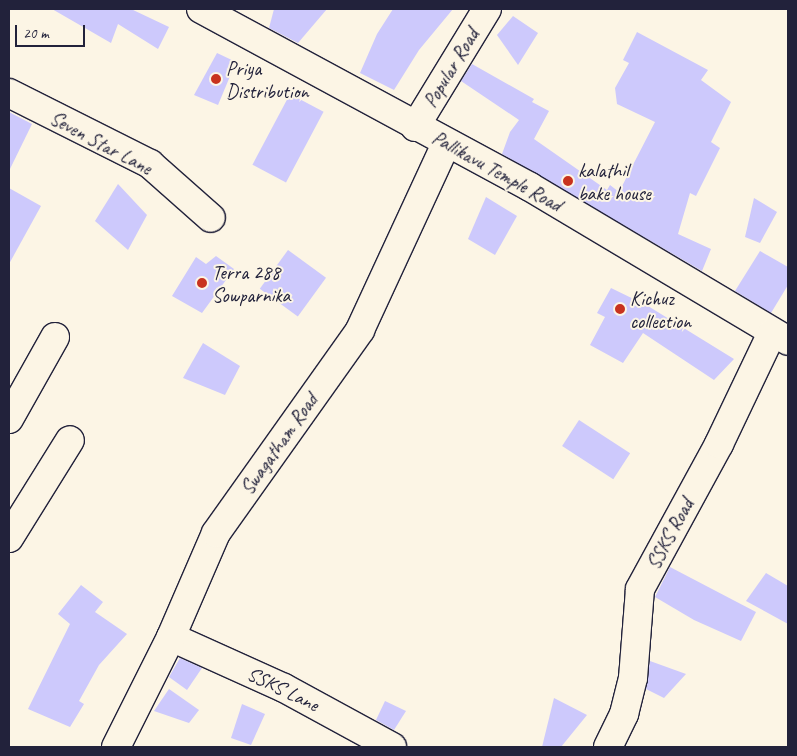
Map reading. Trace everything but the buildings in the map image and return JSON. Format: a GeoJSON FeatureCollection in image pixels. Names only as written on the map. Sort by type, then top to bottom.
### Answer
{"type":"FeatureCollection","features":[{"type":"Feature","properties":{"kind":"street","name":"Pallikavu Temple Road"},"geometry":{"type":"LineString","coordinates":[[201,9],[446,144],[530,187],[780,337]]}},
{"type":"Feature","properties":{"kind":"street","name":"Popular Road"},"geometry":{"type":"LineString","coordinates":[[415,127],[487,9]]}},
{"type":"Feature","properties":{"kind":"street","name":"Seven Star Lane"},"geometry":{"type":"LineString","coordinates":[[9,93],[150,164],[211,218]]}},
{"type":"Feature","properties":{"kind":"street","name":"Swagatham Road"},"geometry":{"type":"LineString","coordinates":[[116,747],[172,637],[216,533],[360,330],[446,144]]}},
{"type":"Feature","properties":{"kind":"street"},"geometry":{"type":"LineString","coordinates":[[9,419],[55,337]]}},
{"type":"Feature","properties":{"kind":"street","name":"SSKS Road"},"geometry":{"type":"LineString","coordinates":[[608,747],[624,714],[633,678],[640,589],[780,337]]}},
{"type":"Feature","properties":{"kind":"street"},"geometry":{"type":"LineString","coordinates":[[9,538],[70,440]]}},
{"type":"Feature","properties":{"kind":"street","name":"SSKS Lane"},"geometry":{"type":"LineString","coordinates":[[172,637],[284,688],[392,747]]}},
{"type":"Feature","properties":{"kind":"place","name":"Priya Distribution"},"geometry":{"type":"Point","coordinates":[216,79]}},
{"type":"Feature","properties":{"kind":"place","name":"kalathil bake house"},"geometry":{"type":"Point","coordinates":[568,181]}},
{"type":"Feature","properties":{"kind":"place","name":"Terra 288 Sowparnika"},"geometry":{"type":"Point","coordinates":[202,283]}},
{"type":"Feature","properties":{"kind":"place","name":"Kichuz collection"},"geometry":{"type":"Point","coordinates":[620,309]}}]}
